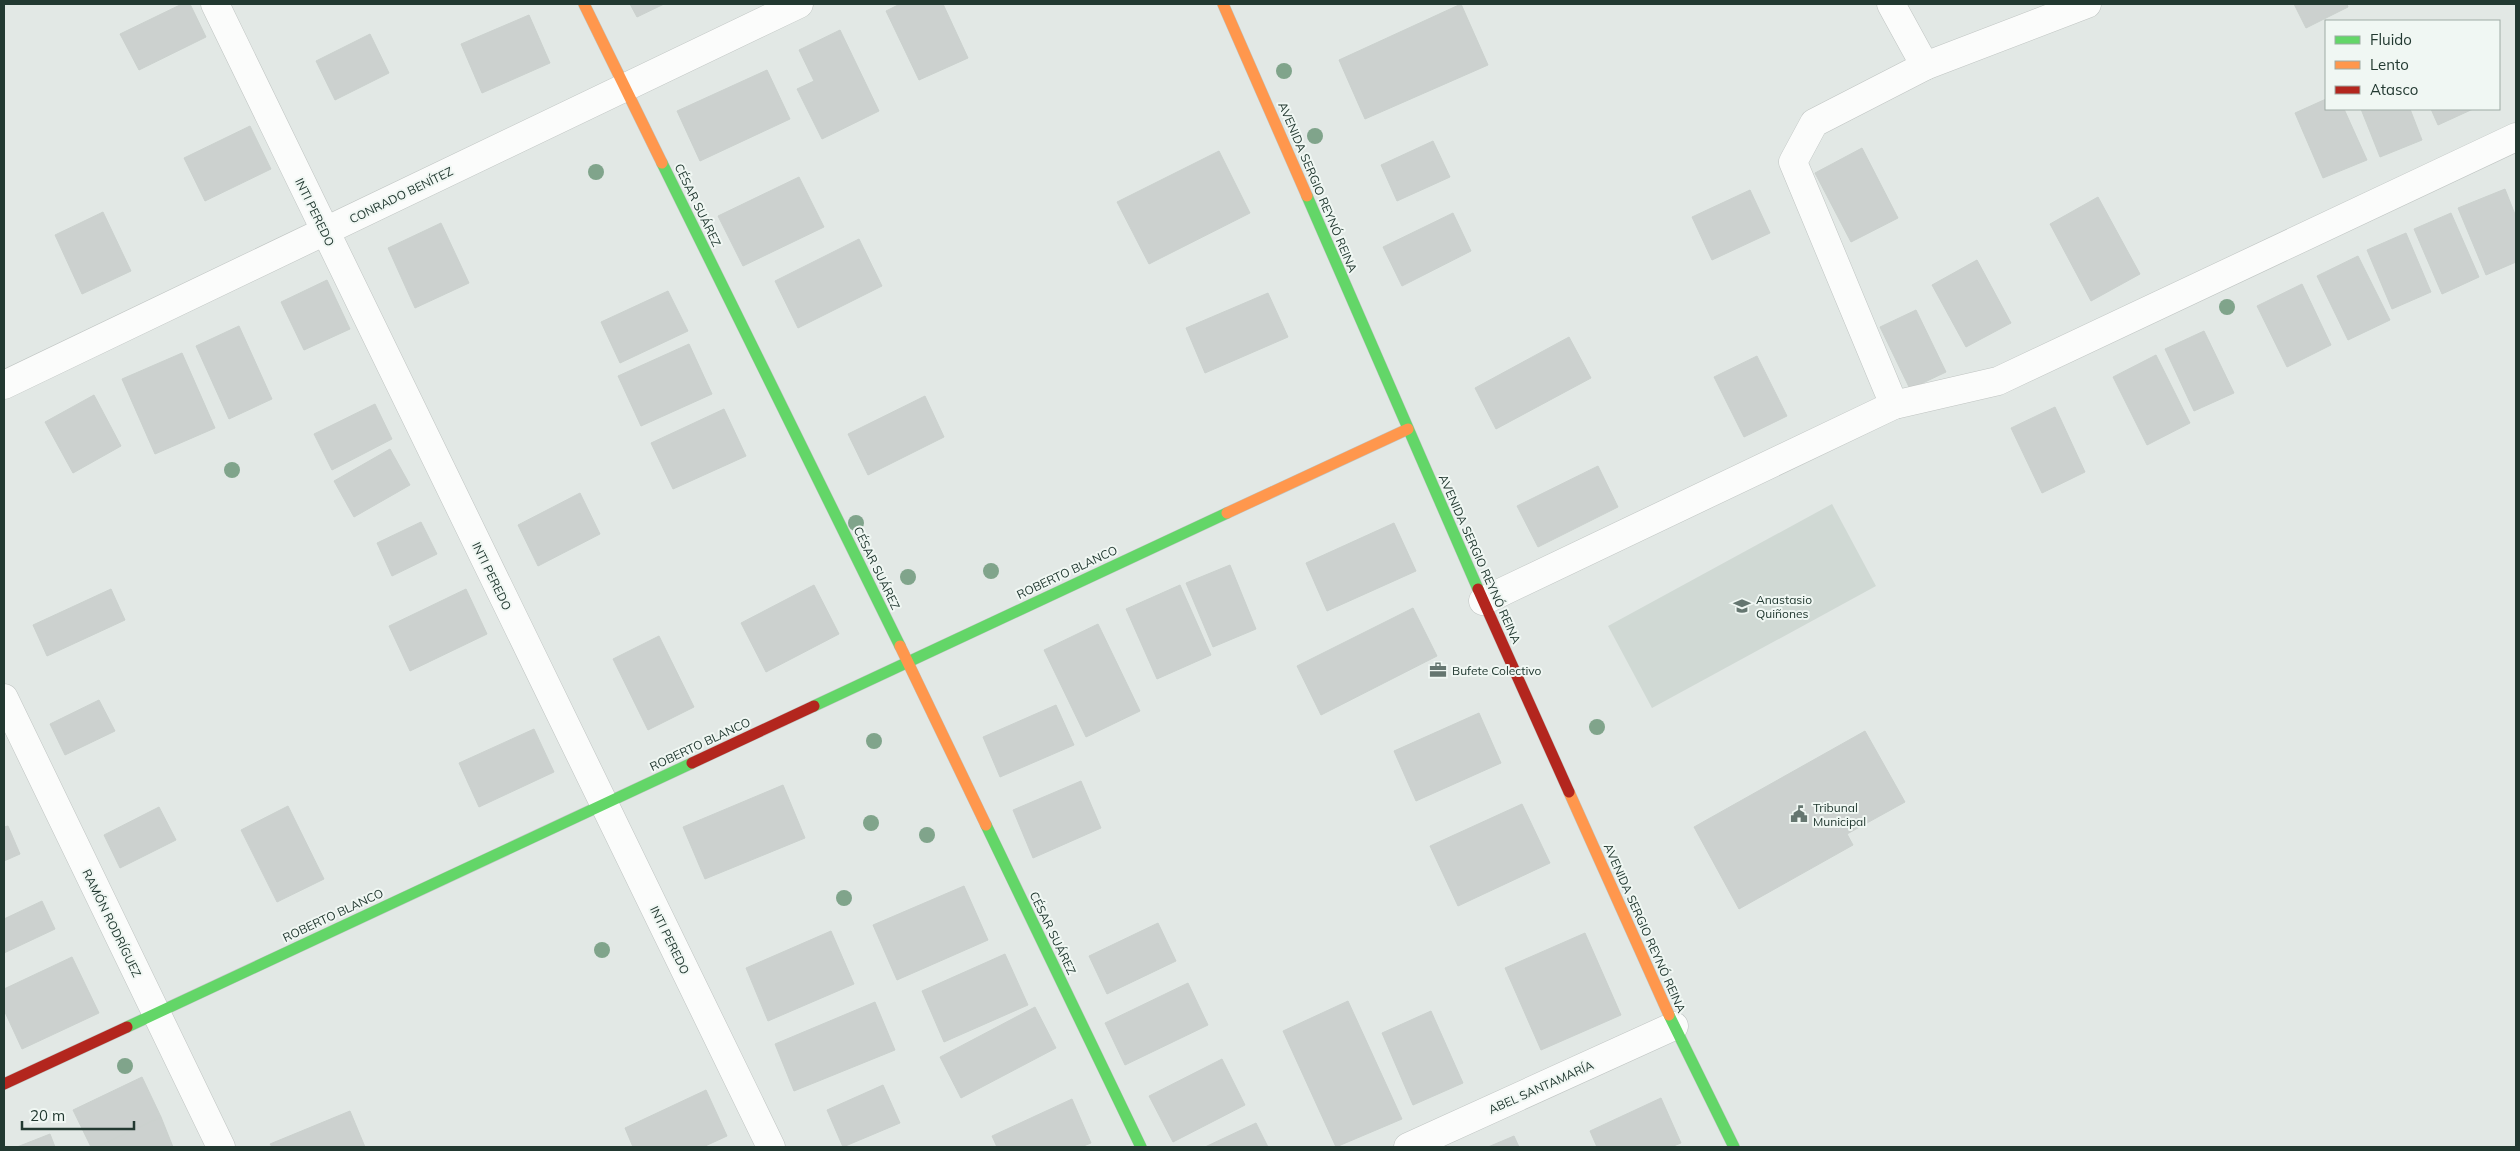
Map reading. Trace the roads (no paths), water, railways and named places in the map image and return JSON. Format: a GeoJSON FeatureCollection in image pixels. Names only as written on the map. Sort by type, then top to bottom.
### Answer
{"type":"FeatureCollection","features":[{"type":"Feature","properties":{"kind":"street","name":"INTI PEREDO"},"geometry":{"type":"LineString","coordinates":[[216,4],[324,231],[771,1147]]}},
{"type":"Feature","properties":{"kind":"street","name":"CÉSAR SUÁREZ"},"geometry":{"type":"LineString","coordinates":[[584,4],[908,662],[1141,1147]]}},
{"type":"Feature","properties":{"kind":"street","name":"CONRADO BENÍTEZ"},"geometry":{"type":"LineString","coordinates":[[4,385],[798,4]]}},
{"type":"Feature","properties":{"kind":"street","name":"AVENIDA SERGIO REYNÓ REINA"},"geometry":{"type":"LineString","coordinates":[[1223,4],[1483,601],[1674,1026],[1734,1147]]}},
{"type":"Feature","properties":{"kind":"street"},"geometry":{"type":"LineString","coordinates":[[1891,4],[1925,66]]}},
{"type":"Feature","properties":{"kind":"street"},"geometry":{"type":"LineString","coordinates":[[1894,405],[1793,162],[1814,123],[1925,66],[2087,4]]}},
{"type":"Feature","properties":{"kind":"street"},"geometry":{"type":"LineString","coordinates":[[1483,601],[1894,405],[1998,382],[2516,137]]}},
{"type":"Feature","properties":{"kind":"street","name":"ROBERTO BLANCO"},"geometry":{"type":"LineString","coordinates":[[4,1084],[1408,429]]}},
{"type":"Feature","properties":{"kind":"street","name":"RAMÓN RODRÍGUEZ"},"geometry":{"type":"LineString","coordinates":[[4,698],[221,1147]]}},
{"type":"Feature","properties":{"kind":"street","name":"ABEL SANTAMARÍA"},"geometry":{"type":"LineString","coordinates":[[1408,1147],[1674,1026]]}},
{"type":"Feature","properties":{"kind":"place","name":"Anastasio Quiñones"},"geometry":{"type":"Point","coordinates":[1742,606]}},
{"type":"Feature","properties":{"kind":"place","name":"Bufete Colectivo"},"geometry":{"type":"Point","coordinates":[1438,670]}},
{"type":"Feature","properties":{"kind":"place","name":"Tribunal Municipal"},"geometry":{"type":"Point","coordinates":[1799,814]}}]}
